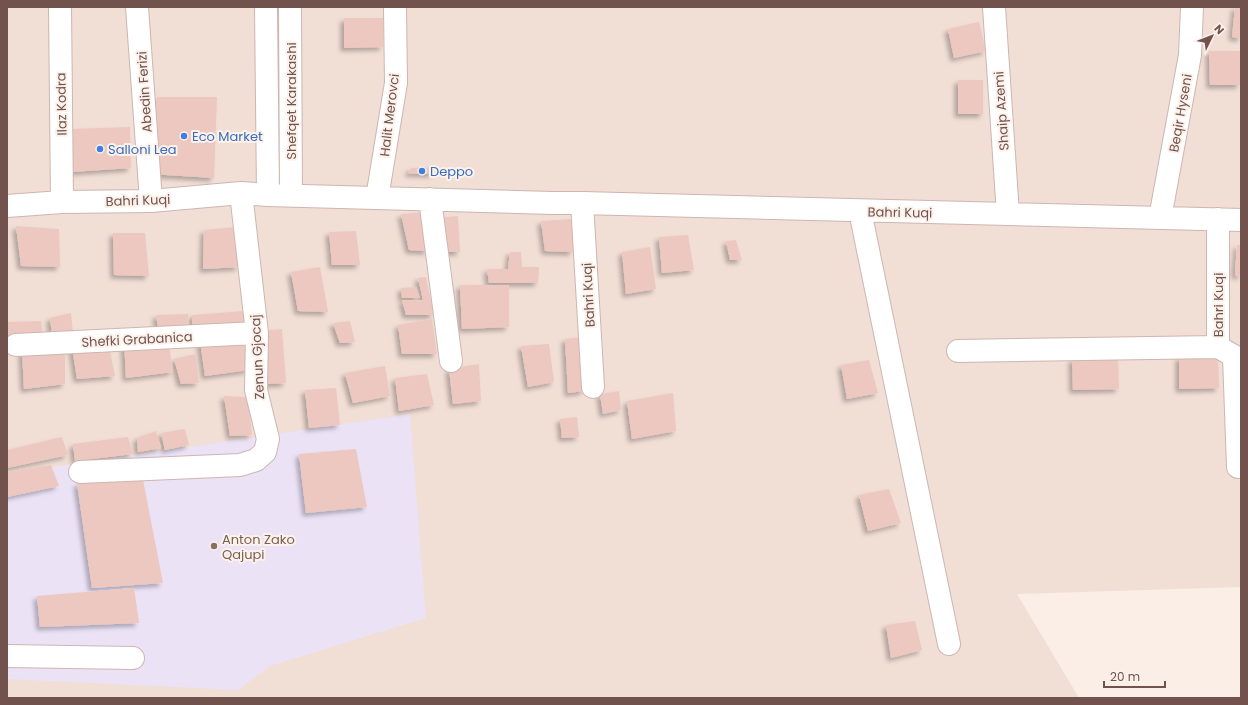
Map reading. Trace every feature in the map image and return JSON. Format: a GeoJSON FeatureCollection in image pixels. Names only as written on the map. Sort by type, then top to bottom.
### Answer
{"type":"FeatureCollection","features":[{"type":"Feature","properties":{"kind":"street","name":"Ilaz Kodra"},"geometry":{"type":"LineString","coordinates":[[60,7],[62,202]]}},
{"type":"Feature","properties":{"kind":"street","name":"Abedin Ferizi"},"geometry":{"type":"LineString","coordinates":[[137,7],[152,201]]}},
{"type":"Feature","properties":{"kind":"street"},"geometry":{"type":"LineString","coordinates":[[266,7],[268,195]]}},
{"type":"Feature","properties":{"kind":"street","name":"Shefqet Karakashi"},"geometry":{"type":"LineString","coordinates":[[290,7],[291,195]]}},
{"type":"Feature","properties":{"kind":"street","name":"Halit Merovci"},"geometry":{"type":"LineString","coordinates":[[377,198],[396,84],[395,7]]}},
{"type":"Feature","properties":{"kind":"street","name":"Shaip Azemi"},"geometry":{"type":"LineString","coordinates":[[994,7],[1008,214]]}},
{"type":"Feature","properties":{"kind":"street","name":"Beqir Hyseni"},"geometry":{"type":"LineString","coordinates":[[1160,218],[1190,55],[1192,7]]}},
{"type":"Feature","properties":{"kind":"street","name":"Bahri Kuqi"},"geometry":{"type":"LineString","coordinates":[[7,206],[62,202],[152,201],[241,193],[552,203],[582,202],[860,211],[1241,220]]}},
{"type":"Feature","properties":{"kind":"street","name":"Zenun Gjocaj"},"geometry":{"type":"LineString","coordinates":[[80,472],[240,465],[256,460],[265,452],[268,439],[256,390],[257,333],[241,193]]}},
{"type":"Feature","properties":{"kind":"street"},"geometry":{"type":"LineString","coordinates":[[430,199],[451,361]]}},
{"type":"Feature","properties":{"kind":"street","name":"Bahri Kuqi"},"geometry":{"type":"LineString","coordinates":[[582,202],[593,387]]}},
{"type":"Feature","properties":{"kind":"street"},"geometry":{"type":"LineString","coordinates":[[860,211],[949,644]]}},
{"type":"Feature","properties":{"kind":"street","name":"Bahri Kuqi"},"geometry":{"type":"LineString","coordinates":[[958,351],[1218,347],[1218,219]]}},
{"type":"Feature","properties":{"kind":"street","name":"Shefki Grabanica"},"geometry":{"type":"LineString","coordinates":[[16,345],[257,333]]}},
{"type":"Feature","properties":{"kind":"street"},"geometry":{"type":"LineString","coordinates":[[1218,347],[1234,356],[1238,467]]}},
{"type":"Feature","properties":{"kind":"street"},"geometry":{"type":"LineString","coordinates":[[7,656],[133,658]]}},
{"type":"Feature","properties":{"kind":"shaded area"},"geometry":{"type":"Polygon","coordinates":[[[7,7],[1241,7],[1241,587],[1017,594],[1079,698],[7,698],[7,7]]]}},
{"type":"Feature","properties":{"kind":"shaded area","name":"Anton Zako Qajupi"},"geometry":{"type":"Polygon","coordinates":[[[410,414],[426,618],[270,666],[238,690],[7,679],[7,474],[410,414]]]}},
{"type":"Feature","properties":{"kind":"building"},"geometry":{"type":"Polygon","coordinates":[[[1235,7],[1241,7],[1241,38],[1232,37],[1235,7]]]}},
{"type":"Feature","properties":{"kind":"building"},"geometry":{"type":"Polygon","coordinates":[[[344,18],[383,18],[383,47],[344,48],[344,18]]]}},
{"type":"Feature","properties":{"kind":"building"},"geometry":{"type":"Polygon","coordinates":[[[979,22],[986,51],[954,58],[948,29],[979,22]]]}},
{"type":"Feature","properties":{"kind":"building"},"geometry":{"type":"Polygon","coordinates":[[[1209,51],[1240,51],[1240,85],[1210,85],[1209,51]]]}},
{"type":"Feature","properties":{"kind":"building"},"geometry":{"type":"Polygon","coordinates":[[[958,80],[983,80],[983,114],[958,114],[958,80]]]}},
{"type":"Feature","properties":{"kind":"building","name":"Eco Market"},"geometry":{"type":"Polygon","coordinates":[[[157,97],[217,97],[214,178],[150,174],[157,97]]]}},
{"type":"Feature","properties":{"kind":"building","name":"Salloni Lea"},"geometry":{"type":"Polygon","coordinates":[[[130,127],[131,168],[71,172],[70,129],[130,127]]]}},
{"type":"Feature","properties":{"kind":"building","name":"Deppo"},"geometry":{"type":"Polygon","coordinates":[[[435,167],[432,174],[408,173],[411,168],[435,167]]]}},
{"type":"Feature","properties":{"kind":"building"},"geometry":{"type":"Polygon","coordinates":[[[426,212],[428,251],[409,250],[401,214],[426,212]]]}},
{"type":"Feature","properties":{"kind":"building"},"geometry":{"type":"Polygon","coordinates":[[[458,216],[460,252],[441,252],[437,218],[458,216]]]}},
{"type":"Feature","properties":{"kind":"building"},"geometry":{"type":"Polygon","coordinates":[[[572,219],[573,252],[545,251],[541,221],[572,219]]]}},
{"type":"Feature","properties":{"kind":"building"},"geometry":{"type":"Polygon","coordinates":[[[16,226],[59,229],[60,267],[21,266],[16,226]]]}},
{"type":"Feature","properties":{"kind":"building"},"geometry":{"type":"Polygon","coordinates":[[[236,227],[239,267],[203,269],[204,230],[236,227]]]}},
{"type":"Feature","properties":{"kind":"building"},"geometry":{"type":"Polygon","coordinates":[[[356,231],[360,265],[332,265],[329,232],[356,231]]]}},
{"type":"Feature","properties":{"kind":"building"},"geometry":{"type":"Polygon","coordinates":[[[113,233],[145,233],[149,276],[114,275],[113,233]]]}},
{"type":"Feature","properties":{"kind":"building"},"geometry":{"type":"Polygon","coordinates":[[[688,235],[694,270],[662,273],[659,237],[688,235]]]}},
{"type":"Feature","properties":{"kind":"building"},"geometry":{"type":"Polygon","coordinates":[[[736,240],[742,260],[730,260],[726,241],[736,240]]]}},
{"type":"Feature","properties":{"kind":"building"},"geometry":{"type":"Polygon","coordinates":[[[1237,245],[1241,245],[1241,276],[1235,275],[1237,245]]]}},
{"type":"Feature","properties":{"kind":"building"},"geometry":{"type":"Polygon","coordinates":[[[650,247],[656,289],[626,294],[622,252],[650,247]]]}},
{"type":"Feature","properties":{"kind":"building"},"geometry":{"type":"Polygon","coordinates":[[[510,252],[521,252],[522,267],[539,267],[538,283],[489,283],[487,269],[508,269],[510,252]]]}},
{"type":"Feature","properties":{"kind":"building"},"geometry":{"type":"Polygon","coordinates":[[[320,267],[328,312],[298,311],[291,272],[320,267]]]}},
{"type":"Feature","properties":{"kind":"building"},"geometry":{"type":"Polygon","coordinates":[[[426,277],[434,315],[406,315],[402,300],[423,300],[418,278],[426,277]]]}},
{"type":"Feature","properties":{"kind":"building"},"geometry":{"type":"Polygon","coordinates":[[[460,285],[509,285],[509,327],[462,329],[460,285]]]}},
{"type":"Feature","properties":{"kind":"building"},"geometry":{"type":"Polygon","coordinates":[[[416,287],[420,298],[402,298],[401,288],[416,287]]]}},
{"type":"Feature","properties":{"kind":"building"},"geometry":{"type":"Polygon","coordinates":[[[243,311],[247,328],[192,330],[192,315],[243,311]]]}},
{"type":"Feature","properties":{"kind":"building"},"geometry":{"type":"Polygon","coordinates":[[[71,313],[73,334],[52,335],[50,318],[71,313]]]}},
{"type":"Feature","properties":{"kind":"building"},"geometry":{"type":"Polygon","coordinates":[[[188,314],[189,332],[159,333],[156,315],[188,314]]]}},
{"type":"Feature","properties":{"kind":"building"},"geometry":{"type":"Polygon","coordinates":[[[432,319],[437,354],[402,354],[398,325],[432,319]]]}},
{"type":"Feature","properties":{"kind":"building"},"geometry":{"type":"Polygon","coordinates":[[[41,321],[43,337],[7,341],[7,322],[41,321]]]}},
{"type":"Feature","properties":{"kind":"building"},"geometry":{"type":"Polygon","coordinates":[[[350,321],[355,342],[340,343],[333,323],[350,321]]]}},
{"type":"Feature","properties":{"kind":"building"},"geometry":{"type":"Polygon","coordinates":[[[282,329],[286,383],[268,384],[262,331],[282,329]]]}},
{"type":"Feature","properties":{"kind":"building"},"geometry":{"type":"Polygon","coordinates":[[[242,336],[249,370],[205,376],[200,341],[242,336]]]}},
{"type":"Feature","properties":{"kind":"building"},"geometry":{"type":"Polygon","coordinates":[[[582,337],[584,391],[568,393],[565,339],[582,337]]]}},
{"type":"Feature","properties":{"kind":"building"},"geometry":{"type":"Polygon","coordinates":[[[168,338],[173,372],[126,378],[124,340],[168,338]]]}},
{"type":"Feature","properties":{"kind":"building"},"geometry":{"type":"Polygon","coordinates":[[[549,344],[554,382],[528,387],[521,346],[549,344]]]}},
{"type":"Feature","properties":{"kind":"building"},"geometry":{"type":"Polygon","coordinates":[[[109,346],[115,376],[77,379],[72,347],[109,346]]]}},
{"type":"Feature","properties":{"kind":"building"},"geometry":{"type":"Polygon","coordinates":[[[65,350],[65,384],[24,389],[22,351],[65,350]]]}},
{"type":"Feature","properties":{"kind":"building"},"geometry":{"type":"Polygon","coordinates":[[[196,354],[199,383],[181,384],[174,359],[196,354]]]}},
{"type":"Feature","properties":{"kind":"building"},"geometry":{"type":"Polygon","coordinates":[[[1218,356],[1219,388],[1179,389],[1179,357],[1218,356]]]}},
{"type":"Feature","properties":{"kind":"building"},"geometry":{"type":"Polygon","coordinates":[[[1118,357],[1119,389],[1073,390],[1072,359],[1118,357]]]}},
{"type":"Feature","properties":{"kind":"building"},"geometry":{"type":"Polygon","coordinates":[[[869,360],[878,393],[847,399],[841,365],[869,360]]]}},
{"type":"Feature","properties":{"kind":"building"},"geometry":{"type":"Polygon","coordinates":[[[479,364],[481,401],[453,404],[449,369],[479,364]]]}},
{"type":"Feature","properties":{"kind":"building"},"geometry":{"type":"Polygon","coordinates":[[[385,366],[390,396],[353,403],[345,373],[385,366]]]}},
{"type":"Feature","properties":{"kind":"building"},"geometry":{"type":"Polygon","coordinates":[[[427,374],[434,405],[399,411],[395,378],[427,374]]]}},
{"type":"Feature","properties":{"kind":"building"},"geometry":{"type":"Polygon","coordinates":[[[336,388],[340,425],[309,428],[305,390],[336,388]]]}},
{"type":"Feature","properties":{"kind":"building"},"geometry":{"type":"Polygon","coordinates":[[[619,391],[621,410],[603,414],[600,394],[619,391]]]}},
{"type":"Feature","properties":{"kind":"building"},"geometry":{"type":"Polygon","coordinates":[[[673,393],[676,431],[632,439],[627,401],[673,393]]]}},
{"type":"Feature","properties":{"kind":"building"},"geometry":{"type":"Polygon","coordinates":[[[224,396],[248,397],[252,435],[230,436],[224,396]]]}},
{"type":"Feature","properties":{"kind":"building"},"geometry":{"type":"Polygon","coordinates":[[[577,417],[579,437],[562,438],[560,419],[577,417]]]}},
{"type":"Feature","properties":{"kind":"building"},"geometry":{"type":"Polygon","coordinates":[[[185,429],[189,445],[165,450],[161,433],[185,429]]]}},
{"type":"Feature","properties":{"kind":"building"},"geometry":{"type":"Polygon","coordinates":[[[156,431],[161,448],[138,452],[137,438],[156,431]]]}},
{"type":"Feature","properties":{"kind":"building"},"geometry":{"type":"Polygon","coordinates":[[[62,437],[68,455],[7,468],[7,450],[62,437]]]}},
{"type":"Feature","properties":{"kind":"building"},"geometry":{"type":"Polygon","coordinates":[[[128,437],[133,454],[75,461],[73,444],[128,437]]]}},
{"type":"Feature","properties":{"kind":"building"},"geometry":{"type":"Polygon","coordinates":[[[356,449],[367,507],[306,513],[299,454],[356,449]]]}},
{"type":"Feature","properties":{"kind":"building"},"geometry":{"type":"Polygon","coordinates":[[[51,465],[59,486],[7,497],[7,472],[51,465]]]}},
{"type":"Feature","properties":{"kind":"building"},"geometry":{"type":"Polygon","coordinates":[[[143,480],[163,583],[92,588],[77,483],[143,480]]]}},
{"type":"Feature","properties":{"kind":"building"},"geometry":{"type":"Polygon","coordinates":[[[889,489],[901,523],[868,531],[859,495],[889,489]]]}},
{"type":"Feature","properties":{"kind":"building"},"geometry":{"type":"Polygon","coordinates":[[[134,588],[139,623],[40,627],[37,596],[134,588]]]}},
{"type":"Feature","properties":{"kind":"building"},"geometry":{"type":"Polygon","coordinates":[[[915,621],[922,650],[891,658],[886,625],[915,621]]]}},
{"type":"Feature","properties":{"kind":"place","name":"Eco Market"},"geometry":{"type":"Point","coordinates":[184,136]}},
{"type":"Feature","properties":{"kind":"place","name":"Salloni Lea"},"geometry":{"type":"Point","coordinates":[100,149]}},
{"type":"Feature","properties":{"kind":"place","name":"Deppo"},"geometry":{"type":"Point","coordinates":[422,171]}},
{"type":"Feature","properties":{"kind":"place","name":"Anton Zako Qajupi"},"geometry":{"type":"Point","coordinates":[214,546]}}]}
